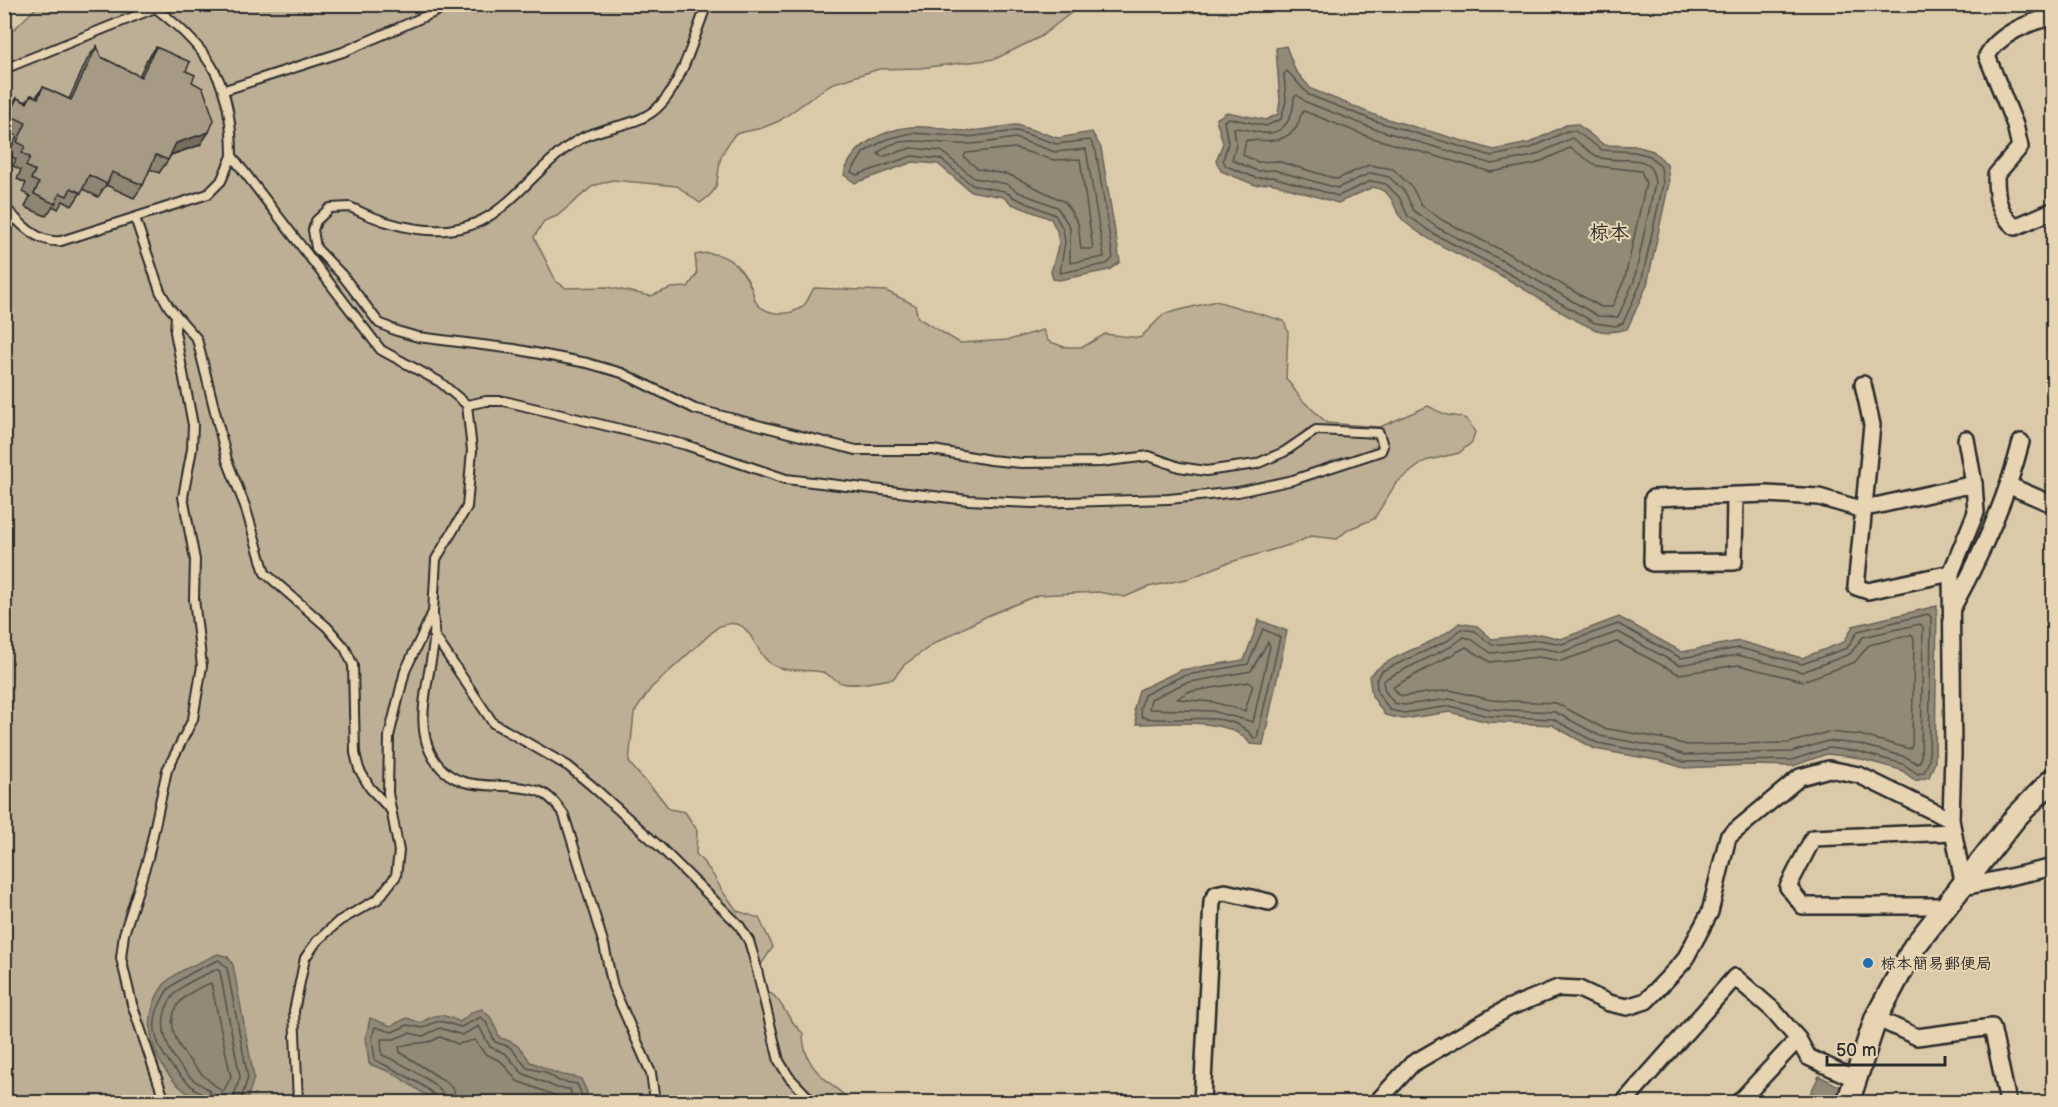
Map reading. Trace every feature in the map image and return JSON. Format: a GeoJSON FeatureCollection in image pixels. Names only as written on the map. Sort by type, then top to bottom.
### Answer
{"type":"FeatureCollection","features":[{"type":"Feature","properties":{"kind":"street"},"geometry":{"type":"LineString","coordinates":[[2054,17],[2041,19],[1994,44],[1987,56],[2015,125],[2020,147],[1996,175],[1996,190],[2000,208],[2005,219],[2015,227],[2052,210],[2054,214]]}},
{"type":"Feature","properties":{"kind":"street"},"geometry":{"type":"LineString","coordinates":[[1863,384],[1872,425],[1856,587],[1868,591],[1951,573]]}},
{"type":"Feature","properties":{"kind":"street"},"geometry":{"type":"LineString","coordinates":[[1964,887],[1952,826],[1953,607],[1951,573],[1976,512],[1974,484],[1966,439]]}},
{"type":"Feature","properties":{"kind":"street"},"geometry":{"type":"LineString","coordinates":[[1953,607],[1975,568],[2010,486],[2021,442]]}},
{"type":"Feature","properties":{"kind":"street"},"geometry":{"type":"LineString","coordinates":[[1735,495],[1734,562],[1652,562],[1653,498],[1767,494],[1819,497],[1863,507],[1974,484]]}},
{"type":"Feature","properties":{"kind":"street"},"geometry":{"type":"LineString","coordinates":[[2010,486],[2054,505]]}},
{"type":"Feature","properties":{"kind":"street"},"geometry":{"type":"LineString","coordinates":[[1377,1102],[1397,1084],[1412,1064],[1508,1008],[1558,988],[1579,989],[1608,1003],[1628,1007],[1647,1001],[1684,961],[1710,912],[1728,837],[1800,777],[1829,769],[1859,775],[1952,826]]}},
{"type":"Feature","properties":{"kind":"street"},"geometry":{"type":"LineString","coordinates":[[1848,1102],[1876,1018],[1914,947],[1964,887],[2016,817],[2054,778]]}},
{"type":"Feature","properties":{"kind":"street"},"geometry":{"type":"LineString","coordinates":[[1948,906],[1803,906],[1788,887],[1813,838],[1952,826]]}},
{"type":"Feature","properties":{"kind":"street"},"geometry":{"type":"LineString","coordinates":[[1964,887],[2054,867]]}},
{"type":"Feature","properties":{"kind":"street"},"geometry":{"type":"LineString","coordinates":[[1202,1102],[1212,901],[1216,894],[1225,892],[1269,902]]}},
{"type":"Feature","properties":{"kind":"street"},"geometry":{"type":"LineString","coordinates":[[1624,1102],[1735,977],[1773,1010],[1798,1039],[1808,1057],[1855,1079]]}},
{"type":"Feature","properties":{"kind":"street"},"geometry":{"type":"LineString","coordinates":[[1876,1018],[1917,1037],[1992,1027],[2008,1102]]}},
{"type":"Feature","properties":{"kind":"street"},"geometry":{"type":"LineString","coordinates":[[1739,1102],[1798,1039]]}},
{"type":"Feature","properties":{"kind":"lane"},"geometry":{"type":"LineString","coordinates":[[4,69],[165,4]]}},
{"type":"Feature","properties":{"kind":"lane"},"geometry":{"type":"LineString","coordinates":[[225,90],[343,52],[453,4]]}},
{"type":"Feature","properties":{"kind":"lane"},"geometry":{"type":"LineString","coordinates":[[467,405],[486,401],[504,401],[686,445],[786,479],[978,501],[1032,503],[1169,499],[1238,492],[1293,480],[1376,453],[1383,446],[1378,433],[1316,430],[1284,452],[1256,464],[1206,471],[1179,467],[1149,456],[1100,462],[1021,463],[933,450],[856,450],[695,410],[622,373],[586,363],[514,349],[418,337],[397,331],[379,323],[343,276],[316,248],[313,230],[323,214],[340,206],[350,207],[410,228],[426,230],[445,230],[486,218],[550,160],[580,139],[640,120],[663,103],[672,89],[707,4]]}},
{"type":"Feature","properties":{"kind":"lane"},"geometry":{"type":"LineString","coordinates":[[4,206],[13,216],[48,243],[61,241],[208,194],[221,181],[232,156],[232,125],[225,90],[202,50],[183,29],[157,9]]}},
{"type":"Feature","properties":{"kind":"lane"},"geometry":{"type":"LineString","coordinates":[[232,156],[381,350],[440,381],[467,405],[472,450],[467,507],[436,559],[434,635],[424,709],[424,726],[434,759],[444,773],[460,783],[537,791],[553,801],[564,815],[604,945],[613,987],[651,1073],[655,1102]]}},
{"type":"Feature","properties":{"kind":"lane"},"geometry":{"type":"LineString","coordinates":[[4,233],[13,216]]}},
{"type":"Feature","properties":{"kind":"lane"},"geometry":{"type":"LineString","coordinates":[[135,218],[153,275],[169,307],[197,339],[227,460],[245,506],[265,573],[327,627],[345,648],[353,665],[355,753],[359,769],[370,789],[390,809]]}},
{"type":"Feature","properties":{"kind":"lane"},"geometry":{"type":"LineString","coordinates":[[329,280],[343,276]]}},
{"type":"Feature","properties":{"kind":"lane"},"geometry":{"type":"LineString","coordinates":[[165,1102],[132,1004],[121,958],[124,934],[148,858],[167,770],[193,719],[202,666],[194,599],[195,560],[183,497],[192,449],[193,424],[176,332],[176,315]]}},
{"type":"Feature","properties":{"kind":"lane"},"geometry":{"type":"LineString","coordinates":[[298,1102],[294,1011],[306,958],[317,941],[339,921],[378,899],[396,876],[399,851],[388,793],[389,736],[405,671],[433,612]]}},
{"type":"Feature","properties":{"kind":"lane"},"geometry":{"type":"LineString","coordinates":[[434,635],[493,723],[568,766],[661,848],[739,925],[749,941],[779,1061],[789,1077],[813,1102]]}},
{"type":"Feature","properties":{"kind":"shaded area"},"geometry":{"type":"Polygon","coordinates":[[[40,4],[1081,5],[1040,37],[995,59],[920,68],[879,69],[831,84],[779,121],[762,128],[735,134],[721,158],[715,189],[700,203],[677,186],[612,180],[593,186],[557,216],[544,221],[534,237],[556,281],[566,288],[607,287],[651,296],[671,288],[688,287],[697,274],[695,255],[713,254],[729,260],[742,271],[757,304],[768,311],[788,313],[800,308],[805,304],[814,288],[886,291],[915,305],[918,318],[960,343],[1009,340],[1043,330],[1048,341],[1064,347],[1083,347],[1105,334],[1140,338],[1164,314],[1216,301],[1284,321],[1288,332],[1286,378],[1301,399],[1327,423],[1380,427],[1428,406],[1469,422],[1475,432],[1472,442],[1459,453],[1425,461],[1396,483],[1374,519],[1349,529],[1337,539],[1311,536],[1296,543],[1224,564],[1191,578],[1148,587],[1125,597],[1098,592],[1038,595],[987,616],[935,643],[904,665],[893,679],[848,684],[839,682],[822,672],[776,667],[764,657],[745,628],[738,624],[729,624],[718,627],[651,688],[634,713],[629,762],[669,809],[685,812],[697,830],[696,854],[710,869],[721,890],[737,911],[759,918],[773,947],[760,966],[767,991],[777,999],[803,1033],[807,1057],[812,1065],[851,1102],[5,1102],[4,39],[40,4]]]}},
{"type":"Feature","properties":{"kind":"water"},"geometry":{"type":"Polygon","coordinates":[[[1286,46],[1295,70],[1311,89],[1377,116],[1494,150],[1529,143],[1566,125],[1577,124],[1604,145],[1636,146],[1653,151],[1667,164],[1669,183],[1647,285],[1627,329],[1609,332],[1592,328],[1500,275],[1439,244],[1405,222],[1390,197],[1381,190],[1373,187],[1338,203],[1271,183],[1255,185],[1221,171],[1216,161],[1223,143],[1216,119],[1227,112],[1266,120],[1278,114],[1280,101],[1276,48],[1286,46]]]}},
{"type":"Feature","properties":{"kind":"water"},"geometry":{"type":"Polygon","coordinates":[[[1017,125],[1058,138],[1092,132],[1101,148],[1120,262],[1109,270],[1059,280],[1053,279],[1051,272],[1059,243],[1057,231],[1051,219],[1012,204],[1003,197],[970,191],[938,164],[913,162],[855,183],[844,175],[853,156],[861,148],[869,141],[889,132],[918,127],[966,131],[1017,125]]]}},
{"type":"Feature","properties":{"kind":"water"},"geometry":{"type":"Polygon","coordinates":[[[1937,606],[1935,762],[1929,777],[1916,781],[1901,770],[1854,757],[1827,754],[1793,766],[1749,765],[1684,768],[1661,761],[1595,749],[1552,725],[1488,722],[1450,712],[1403,719],[1385,715],[1372,696],[1369,676],[1390,661],[1437,638],[1459,623],[1477,626],[1492,639],[1541,634],[1561,639],[1619,617],[1682,652],[1739,641],[1802,658],[1844,642],[1853,626],[1937,606]]]}},
{"type":"Feature","properties":{"kind":"water"},"geometry":{"type":"Polygon","coordinates":[[[1259,620],[1287,631],[1263,745],[1250,744],[1241,735],[1215,725],[1137,724],[1134,709],[1139,690],[1181,670],[1244,660],[1259,620]]]}},
{"type":"Feature","properties":{"kind":"water"},"geometry":{"type":"Polygon","coordinates":[[[218,954],[228,957],[233,965],[254,1078],[247,1100],[222,1104],[201,1101],[186,1092],[173,1080],[155,1051],[151,1035],[151,1018],[155,1002],[163,986],[181,971],[218,954]]]}},
{"type":"Feature","properties":{"kind":"water"},"geometry":{"type":"Polygon","coordinates":[[[482,1009],[491,1018],[500,1038],[518,1046],[530,1062],[558,1074],[581,1079],[587,1092],[586,1102],[436,1102],[393,1073],[369,1064],[366,1037],[370,1018],[391,1026],[407,1018],[421,1023],[440,1015],[460,1022],[472,1012],[482,1009]]]}},
{"type":"Feature","properties":{"kind":"water"},"geometry":{"type":"Polygon","coordinates":[[[1819,1076],[1843,1088],[1837,1102],[1806,1102],[1819,1076]]]}},
{"type":"Feature","properties":{"kind":"building"},"geometry":{"type":"Polygon","coordinates":[[[97,46],[101,57],[141,77],[156,47],[190,62],[186,71],[195,75],[192,82],[203,88],[214,120],[209,132],[176,143],[168,160],[156,155],[143,185],[112,172],[107,184],[89,175],[81,193],[71,188],[67,196],[60,193],[55,204],[34,194],[39,183],[31,179],[35,171],[26,166],[30,157],[22,153],[25,146],[17,142],[26,123],[9,115],[17,98],[27,103],[31,95],[38,98],[43,87],[71,100],[97,46]]]}},
{"type":"Feature","properties":{"kind":"place","name":"椋本簡易郵便局"},"geometry":{"type":"Point","coordinates":[1868,963]}},
{"type":"Feature","properties":{"kind":"district","name":"椋本"},"geometry":{"type":"Point","coordinates":[1609,232]}}]}
